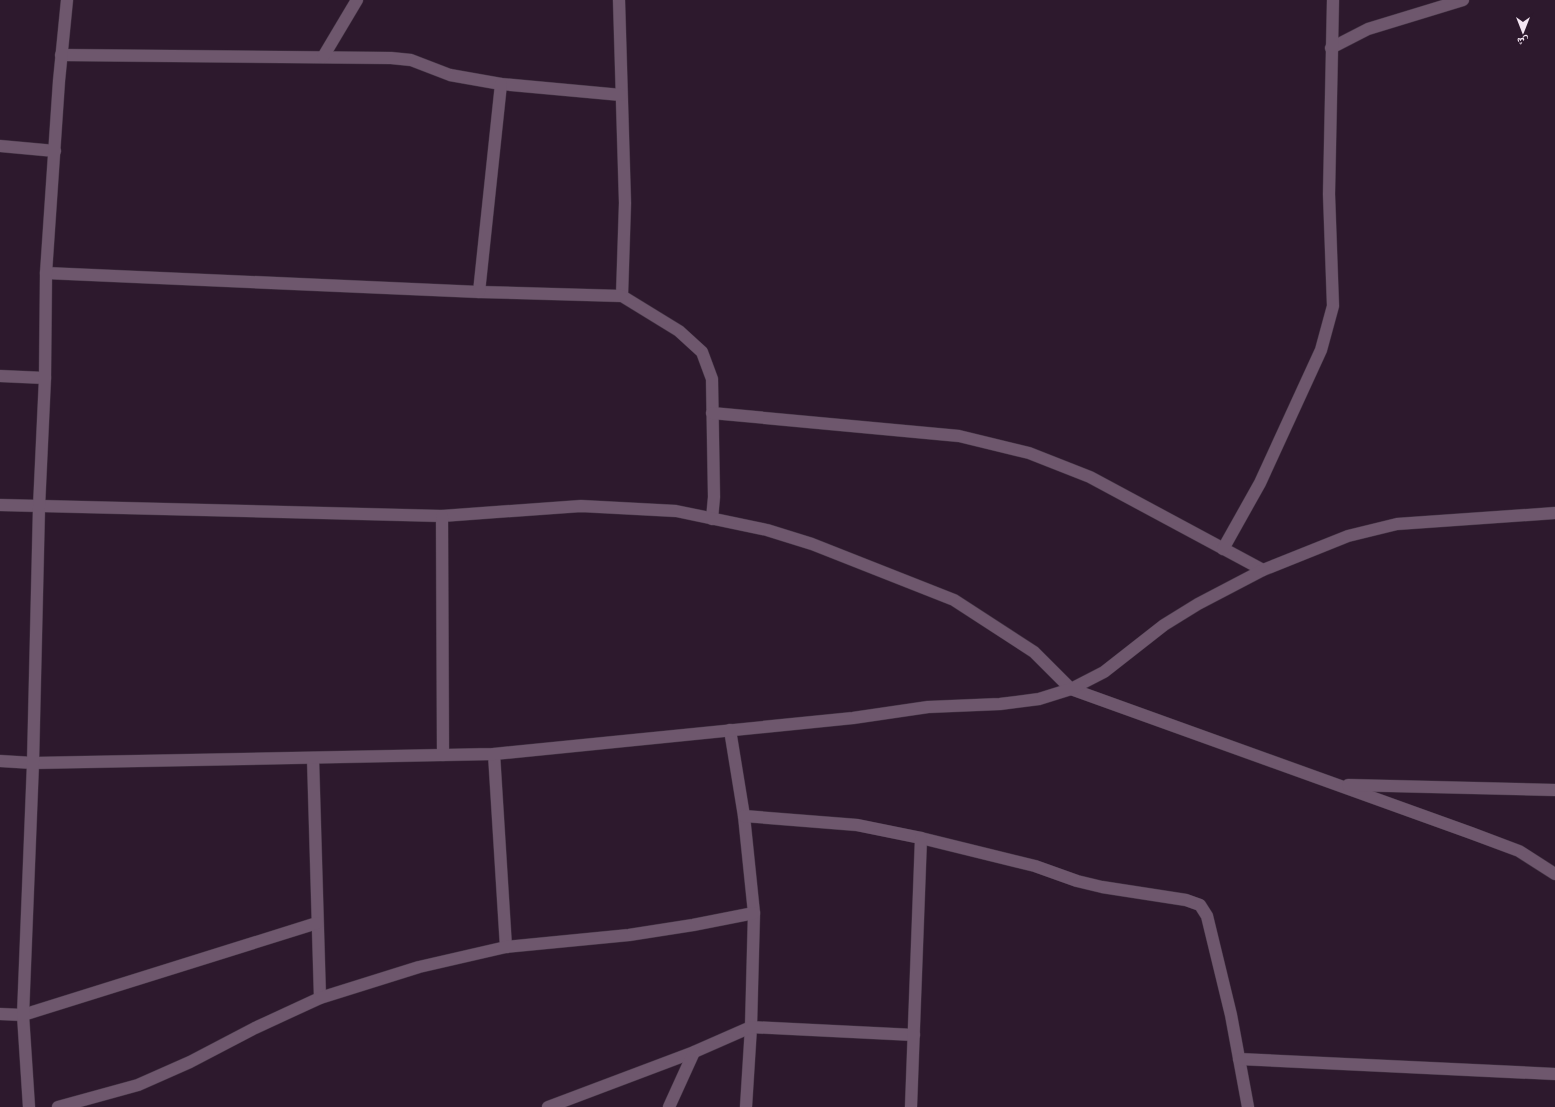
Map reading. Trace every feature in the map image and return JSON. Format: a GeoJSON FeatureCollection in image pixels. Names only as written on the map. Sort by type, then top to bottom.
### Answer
{"type":"FeatureCollection","features":[{"type":"Feature","properties":{"kind":"street"},"geometry":{"type":"LineString","coordinates":[[29,1107],[23,1015],[33,763],[46,273],[54,151],[67,0]]}},
{"type":"Feature","properties":{"kind":"street"},"geometry":{"type":"LineString","coordinates":[[323,57],[357,0]]}},
{"type":"Feature","properties":{"kind":"street"},"geometry":{"type":"LineString","coordinates":[[619,0],[625,203],[622,296]]}},
{"type":"Feature","properties":{"kind":"street"},"geometry":{"type":"LineString","coordinates":[[1223,549],[1260,483],[1321,350],[1332,306],[1329,194],[1333,0]]}},
{"type":"Feature","properties":{"kind":"street"},"geometry":{"type":"LineString","coordinates":[[1331,48],[1368,29],[1463,0]]}},
{"type":"Feature","properties":{"kind":"street"},"geometry":{"type":"LineString","coordinates":[[62,55],[392,58],[411,60],[450,75],[501,84],[621,95]]}},
{"type":"Feature","properties":{"kind":"street"},"geometry":{"type":"LineString","coordinates":[[479,292],[501,84]]}},
{"type":"Feature","properties":{"kind":"street"},"geometry":{"type":"LineString","coordinates":[[0,146],[54,151]]}},
{"type":"Feature","properties":{"kind":"street"},"geometry":{"type":"LineString","coordinates":[[46,273],[479,292],[622,296],[679,331],[702,352],[712,379],[714,497],[712,519]]}},
{"type":"Feature","properties":{"kind":"street"},"geometry":{"type":"LineString","coordinates":[[0,376],[44,378]]}},
{"type":"Feature","properties":{"kind":"street"},"geometry":{"type":"LineString","coordinates":[[712,413],[959,436],[1029,454],[1090,477],[1263,570]]}},
{"type":"Feature","properties":{"kind":"street"},"geometry":{"type":"LineString","coordinates":[[0,505],[442,516],[581,506],[676,511],[767,530],[804,542],[954,600],[1034,652],[1071,689],[1519,851],[1555,874]]}},
{"type":"Feature","properties":{"kind":"street"},"geometry":{"type":"LineString","coordinates":[[0,761],[33,763],[494,754],[853,718],[928,708],[1000,704],[1039,699],[1071,689],[1104,672],[1164,625],[1198,604],[1263,570],[1348,536],[1397,524],[1555,514]]}},
{"type":"Feature","properties":{"kind":"street"},"geometry":{"type":"LineString","coordinates":[[442,516],[443,755]]}},
{"type":"Feature","properties":{"kind":"street"},"geometry":{"type":"LineString","coordinates":[[730,730],[744,816],[754,913],[751,1027],[746,1107]]}},
{"type":"Feature","properties":{"kind":"street"},"geometry":{"type":"LineString","coordinates":[[494,754],[506,947]]}},
{"type":"Feature","properties":{"kind":"street"},"geometry":{"type":"LineString","coordinates":[[313,758],[320,998]]}},
{"type":"Feature","properties":{"kind":"street"},"geometry":{"type":"LineString","coordinates":[[1338,785],[1555,790]]}},
{"type":"Feature","properties":{"kind":"street"},"geometry":{"type":"LineString","coordinates":[[744,816],[857,826],[921,838],[1035,866],[1077,881],[1102,887],[1186,900],[1200,905],[1207,916],[1231,1015],[1248,1107]]}},
{"type":"Feature","properties":{"kind":"street"},"geometry":{"type":"LineString","coordinates":[[912,1107],[921,838]]}},
{"type":"Feature","properties":{"kind":"street"},"geometry":{"type":"LineString","coordinates":[[58,1107],[138,1085],[190,1062],[255,1028],[320,998],[419,967],[506,947],[629,935],[693,925],[754,913]]}},
{"type":"Feature","properties":{"kind":"street"},"geometry":{"type":"LineString","coordinates":[[0,1014],[23,1015],[317,923]]}},
{"type":"Feature","properties":{"kind":"street"},"geometry":{"type":"LineString","coordinates":[[548,1107],[694,1052],[751,1027],[914,1036]]}},
{"type":"Feature","properties":{"kind":"street"},"geometry":{"type":"LineString","coordinates":[[669,1107],[694,1052]]}},
{"type":"Feature","properties":{"kind":"street"},"geometry":{"type":"LineString","coordinates":[[1239,1059],[1555,1074]]}}]}
